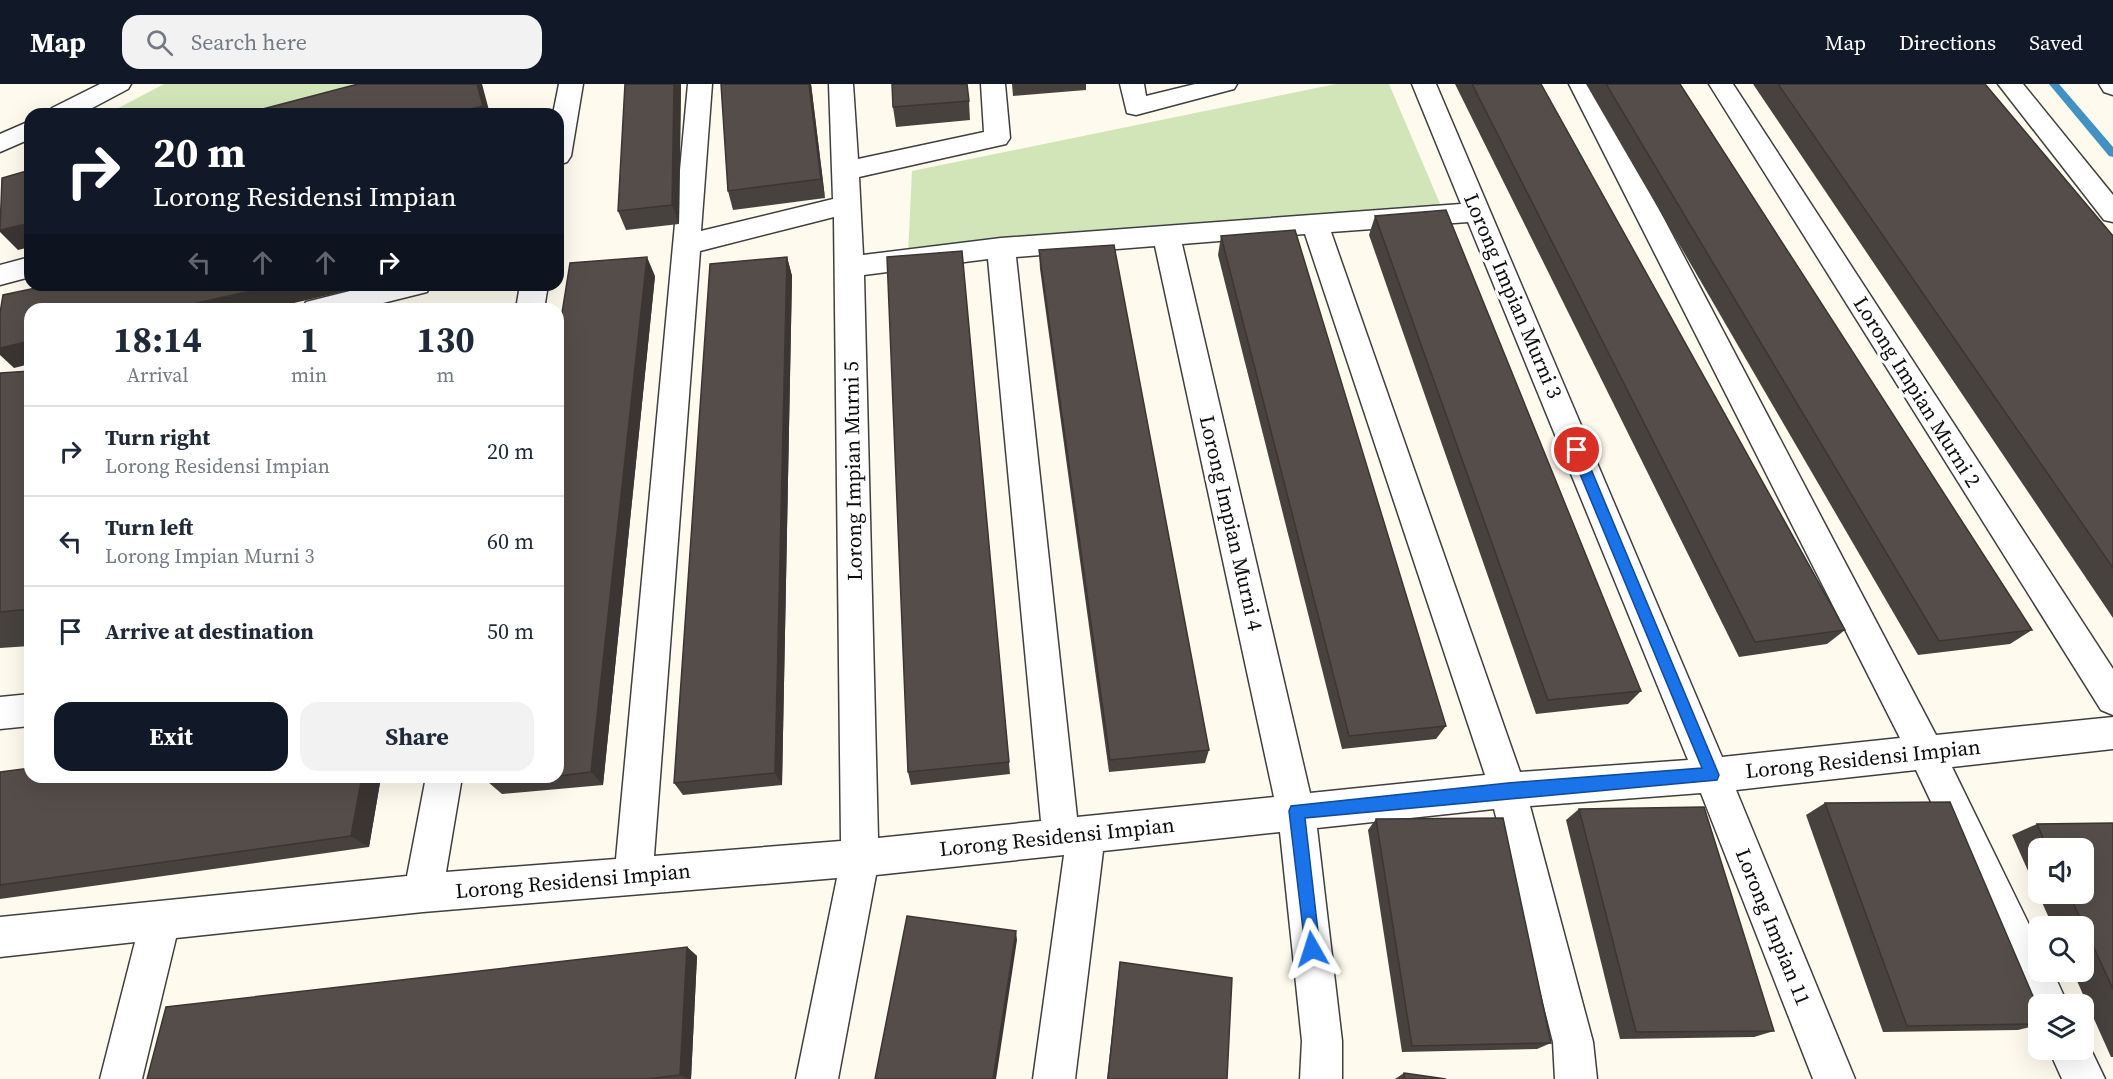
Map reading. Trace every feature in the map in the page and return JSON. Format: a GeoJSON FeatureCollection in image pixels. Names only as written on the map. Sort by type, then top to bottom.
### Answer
{"type":"FeatureCollection","features":[{"type":"Feature","properties":{"kind":"street"},"geometry":{"type":"LineString","coordinates":[[73,108],[119,84]]}},
{"type":"Feature","properties":{"kind":"street"},"geometry":{"type":"LineString","coordinates":[[564,120],[571,84]]}},
{"type":"Feature","properties":{"kind":"street"},"geometry":{"type":"LineString","coordinates":[[633,876],[700,84]]}},
{"type":"Feature","properties":{"kind":"street","name":"Lorong Impian Murni 5"},"geometry":{"type":"LineString","coordinates":[[817,1079],[860,858],[850,267],[841,84]]}},
{"type":"Feature","properties":{"kind":"street"},"geometry":{"type":"LineString","coordinates":[[844,171],[997,138],[993,84]]}},
{"type":"Feature","properties":{"kind":"street"},"geometry":{"type":"LineString","coordinates":[[1134,95],[1225,84]]}},
{"type":"Feature","properties":{"kind":"street","name":"Lorong Impian Murni 3"},"geometry":{"type":"LineString","coordinates":[[1424,84],[1712,775]]}},
{"type":"Feature","properties":{"kind":"street"},"geometry":{"type":"LineString","coordinates":[[1581,84],[1926,752],[2044,994]]}},
{"type":"Feature","properties":{"kind":"street","name":"Lorong Impian Murni 2"},"geometry":{"type":"LineString","coordinates":[[1722,84],[2113,699]]}},
{"type":"Feature","properties":{"kind":"street"},"geometry":{"type":"LineString","coordinates":[[2010,84],[2113,213]]}},
{"type":"Feature","properties":{"kind":"street"},"geometry":{"type":"LineString","coordinates":[[0,144],[24,132]]}},
{"type":"Feature","properties":{"kind":"street"},"geometry":{"type":"LineString","coordinates":[[688,244],[846,205]]}},
{"type":"Feature","properties":{"kind":"street"},"geometry":{"type":"LineString","coordinates":[[850,267],[1001,248],[1478,212]]}},
{"type":"Feature","properties":{"kind":"street"},"geometry":{"type":"LineString","coordinates":[[1315,224],[1508,790],[1573,1042],[1576,1079]]}},
{"type":"Feature","properties":{"kind":"street","name":"Lorong Impian Murni 4"},"geometry":{"type":"LineString","coordinates":[[1166,236],[1296,811],[1322,1041],[1321,1079]]}},
{"type":"Feature","properties":{"kind":"street"},"geometry":{"type":"LineString","coordinates":[[1001,248],[1073,835],[1054,1079]]}},
{"type":"Feature","properties":{"kind":"street"},"geometry":{"type":"LineString","coordinates":[[0,275],[24,269]]}},
{"type":"Feature","properties":{"kind":"street"},"geometry":{"type":"LineString","coordinates":[[341,303],[392,291]]}},
{"type":"Feature","properties":{"kind":"street"},"geometry":{"type":"LineString","coordinates":[[0,713],[24,711]]}},
{"type":"Feature","properties":{"kind":"street","name":"Lorong Residensi Impian"},"geometry":{"type":"LineString","coordinates":[[0,937],[423,893],[860,858],[1296,811],[1508,790],[1712,775],[2113,733]]}},
{"type":"Feature","properties":{"kind":"street","name":"Lorong Impian 11"},"geometry":{"type":"LineString","coordinates":[[1712,775],[1834,1079]]}},
{"type":"Feature","properties":{"kind":"street"},"geometry":{"type":"LineString","coordinates":[[423,893],[443,783]]}},
{"type":"Feature","properties":{"kind":"street"},"geometry":{"type":"LineString","coordinates":[[121,1079],[160,922]]}},
{"type":"Feature","properties":{"kind":"street"},"geometry":{"type":"LineString","coordinates":[[2075,1060],[2084,1079]]}},
{"type":"Feature","properties":{"kind":"green space"},"geometry":{"type":"Polygon","coordinates":[[[164,84],[372,84],[267,108],[118,108],[164,84]]]}},
{"type":"Feature","properties":{"kind":"green space"},"geometry":{"type":"Polygon","coordinates":[[[1336,84],[1389,84],[1441,206],[908,255],[912,171],[1336,84]]]}},
{"type":"Feature","properties":{"kind":"building"},"geometry":{"type":"Polygon","coordinates":[[[358,84],[477,84],[483,106],[475,108],[267,108],[358,84]]]}},
{"type":"Feature","properties":{"kind":"building"},"geometry":{"type":"Polygon","coordinates":[[[625,84],[674,84],[672,205],[618,211],[625,84]]]}},
{"type":"Feature","properties":{"kind":"building"},"geometry":{"type":"Polygon","coordinates":[[[721,84],[809,84],[821,179],[728,191],[721,84]]]}},
{"type":"Feature","properties":{"kind":"building"},"geometry":{"type":"Polygon","coordinates":[[[892,84],[967,84],[969,101],[893,107],[892,84]]]}},
{"type":"Feature","properties":{"kind":"building"},"geometry":{"type":"Polygon","coordinates":[[[1472,84],[1541,84],[1845,630],[1755,642],[1472,84]]]}},
{"type":"Feature","properties":{"kind":"building"},"geometry":{"type":"Polygon","coordinates":[[[1606,84],[1680,84],[2032,630],[1939,641],[1606,84]]]}},
{"type":"Feature","properties":{"kind":"building"},"geometry":{"type":"Polygon","coordinates":[[[1778,84],[1985,84],[2113,236],[2113,568],[1778,84]]]}},
{"type":"Feature","properties":{"kind":"building"},"geometry":{"type":"Polygon","coordinates":[[[24,172],[24,224],[0,230],[2,178],[24,172]]]}},
{"type":"Feature","properties":{"kind":"building"},"geometry":{"type":"Polygon","coordinates":[[[1446,210],[1641,691],[1548,700],[1375,216],[1446,210]]]}},
{"type":"Feature","properties":{"kind":"building"},"geometry":{"type":"Polygon","coordinates":[[[1295,230],[1446,726],[1349,736],[1221,236],[1295,230]]]}},
{"type":"Feature","properties":{"kind":"building"},"geometry":{"type":"Polygon","coordinates":[[[1114,245],[1209,750],[1110,760],[1039,250],[1114,245]]]}},
{"type":"Feature","properties":{"kind":"building"},"geometry":{"type":"Polygon","coordinates":[[[962,251],[1009,762],[908,772],[887,257],[962,251]]]}},
{"type":"Feature","properties":{"kind":"building"},"geometry":{"type":"Polygon","coordinates":[[[647,257],[591,772],[564,775],[564,303],[570,263],[647,257]]]}},
{"type":"Feature","properties":{"kind":"building"},"geometry":{"type":"Polygon","coordinates":[[[787,257],[775,773],[674,783],[710,264],[787,257]]]}},
{"type":"Feature","properties":{"kind":"building"},"geometry":{"type":"Polygon","coordinates":[[[24,291],[250,291],[198,303],[24,303],[24,342],[0,348],[0,313],[3,295],[24,291]]]}},
{"type":"Feature","properties":{"kind":"building"},"geometry":{"type":"Polygon","coordinates":[[[24,371],[24,610],[0,612],[0,373],[24,371]]]}},
{"type":"Feature","properties":{"kind":"building"},"geometry":{"type":"Polygon","coordinates":[[[24,769],[24,783],[361,783],[351,836],[0,885],[0,772],[24,769]]]}},
{"type":"Feature","properties":{"kind":"building"},"geometry":{"type":"Polygon","coordinates":[[[1950,802],[2032,994],[2028,994],[2028,1024],[1907,1026],[1825,803],[1950,802]]]}},
{"type":"Feature","properties":{"kind":"building"},"geometry":{"type":"Polygon","coordinates":[[[1704,807],[1774,1031],[1636,1032],[1579,809],[1704,807]]]}},
{"type":"Feature","properties":{"kind":"building"},"geometry":{"type":"Polygon","coordinates":[[[1503,818],[1551,1043],[1412,1046],[1376,819],[1503,818]]]}},
{"type":"Feature","properties":{"kind":"building"},"geometry":{"type":"Polygon","coordinates":[[[2113,823],[2113,989],[2094,948],[2094,916],[2079,916],[2074,904],[2094,904],[2094,838],[2043,838],[2037,824],[2113,823]]]}},
{"type":"Feature","properties":{"kind":"building"},"geometry":{"type":"Polygon","coordinates":[[[907,916],[1016,931],[993,1079],[875,1079],[907,916]]]}},
{"type":"Feature","properties":{"kind":"building"},"geometry":{"type":"Polygon","coordinates":[[[687,947],[680,1075],[647,1079],[147,1079],[166,1007],[687,947]]]}},
{"type":"Feature","properties":{"kind":"building"},"geometry":{"type":"Polygon","coordinates":[[[1120,962],[1232,978],[1227,1079],[1108,1079],[1120,962]]]}},
{"type":"Feature","properties":{"kind":"building"},"geometry":{"type":"Polygon","coordinates":[[[1404,1073],[1446,1079],[1404,1079],[1404,1073]]]}},
{"type":"Feature","properties":{"kind":"waterway"},"geometry":{"type":"LineString","coordinates":[[2054,84],[2113,154]]}},
{"type":"Feature","properties":{"kind":"route"},"geometry":{"type":"LineString","coordinates":[[1312,949],[1296,811],[1508,790],[1712,775],[1577,450]]}}]}
